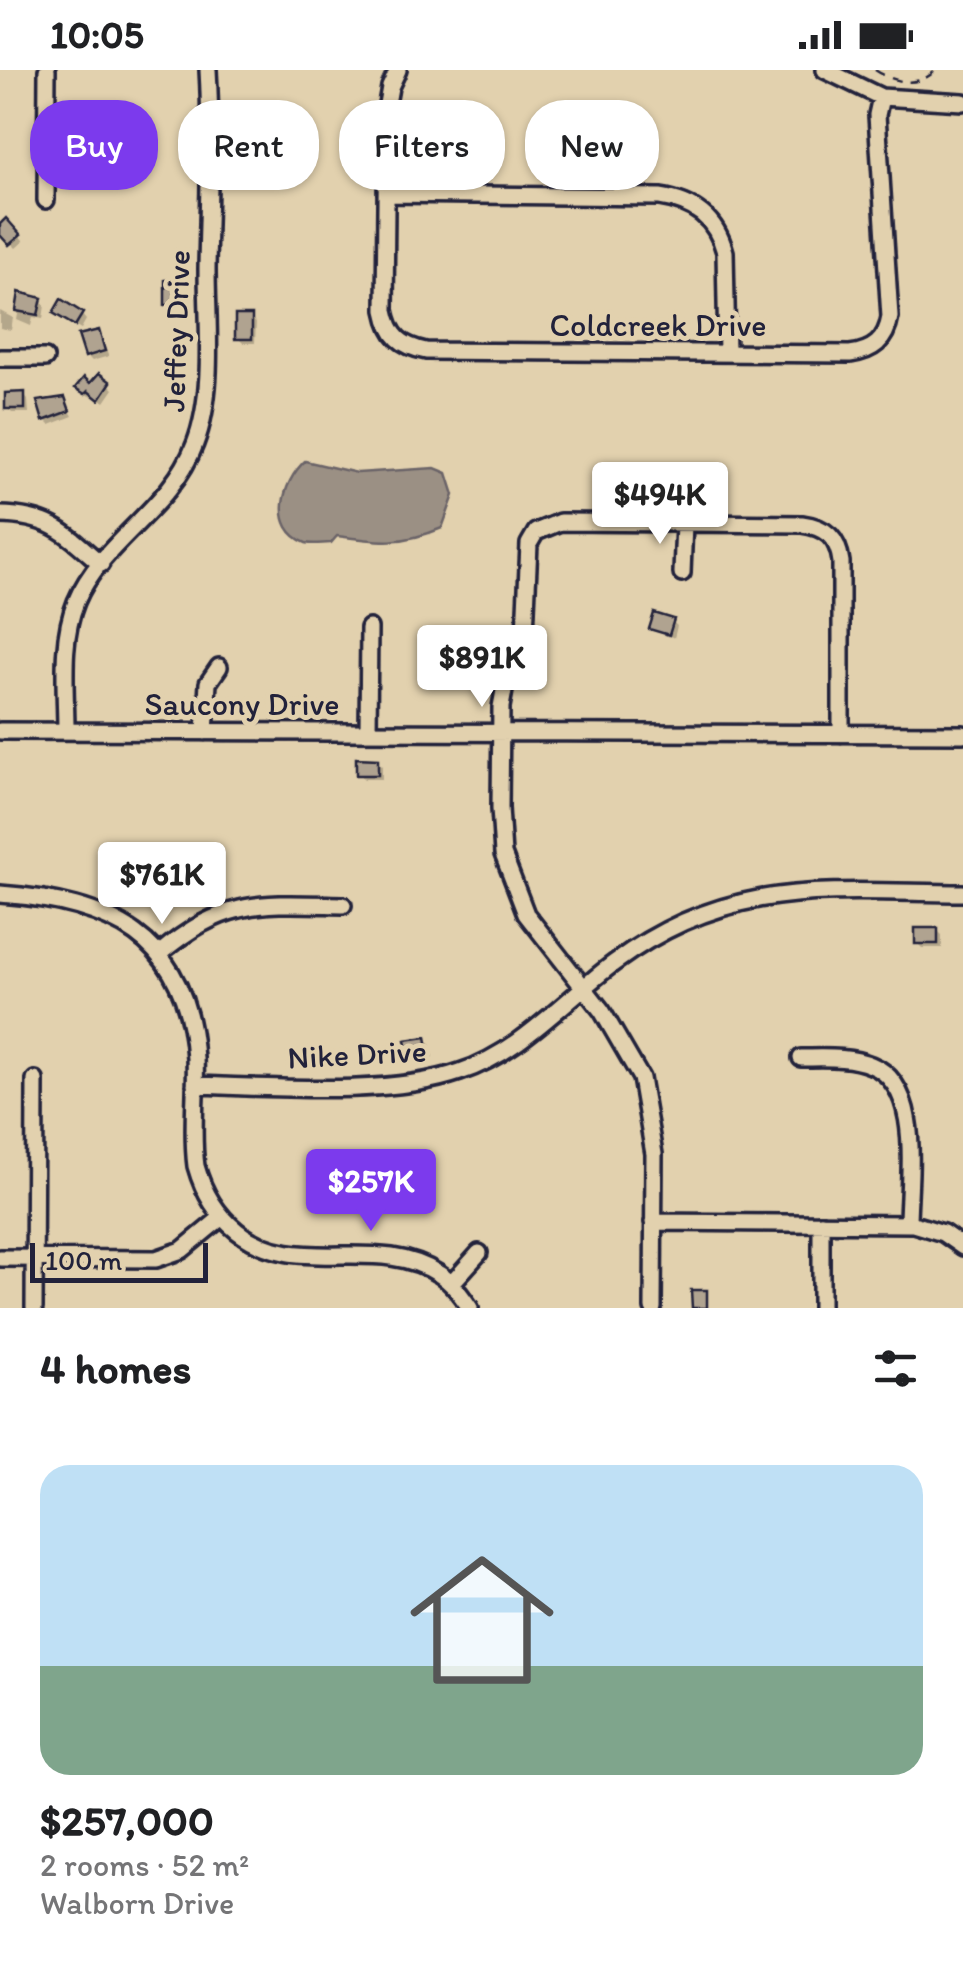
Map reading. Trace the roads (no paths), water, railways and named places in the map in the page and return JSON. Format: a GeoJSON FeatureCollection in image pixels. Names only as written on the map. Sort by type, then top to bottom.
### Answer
{"type":"FeatureCollection","features":[{"type":"Feature","properties":{"kind":"street"},"geometry":{"type":"LineString","coordinates":[[46,200],[47,70]]}},
{"type":"Feature","properties":{"kind":"street","name":"Jeffey Drive"},"geometry":{"type":"LineString","coordinates":[[66,730],[69,626],[84,585],[164,499],[197,441],[206,382],[208,70]]}},
{"type":"Feature","properties":{"kind":"street"},"geometry":{"type":"LineString","coordinates":[[398,70],[387,104],[386,194],[660,197],[686,202],[708,217],[722,239],[727,353]]}},
{"type":"Feature","properties":{"kind":"street"},"geometry":{"type":"LineString","coordinates":[[826,70],[880,97],[963,102]]}},
{"type":"Feature","properties":{"kind":"street","name":"Coldcreek Drive"},"geometry":{"type":"LineString","coordinates":[[386,194],[386,310],[394,336],[408,347],[426,351],[862,352],[881,341],[888,328],[890,302],[877,115],[880,97]]}},
{"type":"Feature","properties":{"kind":"street"},"geometry":{"type":"LineString","coordinates":[[0,358],[45,358]]}},
{"type":"Feature","properties":{"kind":"street"},"geometry":{"type":"LineString","coordinates":[[0,516],[31,516],[50,522],[101,564]]}},
{"type":"Feature","properties":{"kind":"street"},"geometry":{"type":"LineString","coordinates":[[652,1308],[654,1154],[641,1078],[602,1011],[526,914],[503,854],[502,694],[525,633],[527,553],[536,532],[560,522],[684,522],[802,524],[816,526],[832,536],[841,562],[841,734]]}},
{"type":"Feature","properties":{"kind":"street"},"geometry":{"type":"LineString","coordinates":[[682,573],[684,522]]}},
{"type":"Feature","properties":{"kind":"street"},"geometry":{"type":"LineString","coordinates":[[368,732],[369,628]]}},
{"type":"Feature","properties":{"kind":"street"},"geometry":{"type":"LineString","coordinates":[[205,732],[208,682],[220,667]]}},
{"type":"Feature","properties":{"kind":"street","name":"Saucony Drive"},"geometry":{"type":"LineString","coordinates":[[0,730],[963,734]]}},
{"type":"Feature","properties":{"kind":"street","name":"Nike Drive"},"geometry":{"type":"LineString","coordinates":[[195,1085],[380,1086],[460,1072],[499,1054],[656,934],[732,902],[810,892],[963,893]]}},
{"type":"Feature","properties":{"kind":"street"},"geometry":{"type":"LineString","coordinates":[[0,894],[62,900],[98,910],[132,930],[158,954],[185,1003],[192,1031],[196,1166],[201,1184],[222,1217],[254,1242],[287,1254],[396,1258],[436,1271],[452,1283],[470,1308]]}},
{"type":"Feature","properties":{"kind":"street"},"geometry":{"type":"LineString","coordinates":[[158,954],[212,916],[236,908],[262,903],[343,904]]}},
{"type":"Feature","properties":{"kind":"street"},"geometry":{"type":"LineString","coordinates":[[801,1058],[842,1058],[876,1066],[900,1092],[908,1126],[908,1224]]}},
{"type":"Feature","properties":{"kind":"street"},"geometry":{"type":"LineString","coordinates":[[34,1308],[35,1080]]}},
{"type":"Feature","properties":{"kind":"street"},"geometry":{"type":"LineString","coordinates":[[0,1258],[156,1259],[182,1250],[222,1217]]}},
{"type":"Feature","properties":{"kind":"street"},"geometry":{"type":"LineString","coordinates":[[653,1222],[908,1224],[943,1233],[963,1248]]}},
{"type":"Feature","properties":{"kind":"street"},"geometry":{"type":"LineString","coordinates":[[821,1223],[821,1308]]}},
{"type":"Feature","properties":{"kind":"street"},"geometry":{"type":"LineString","coordinates":[[452,1283],[479,1253]]}}]}
